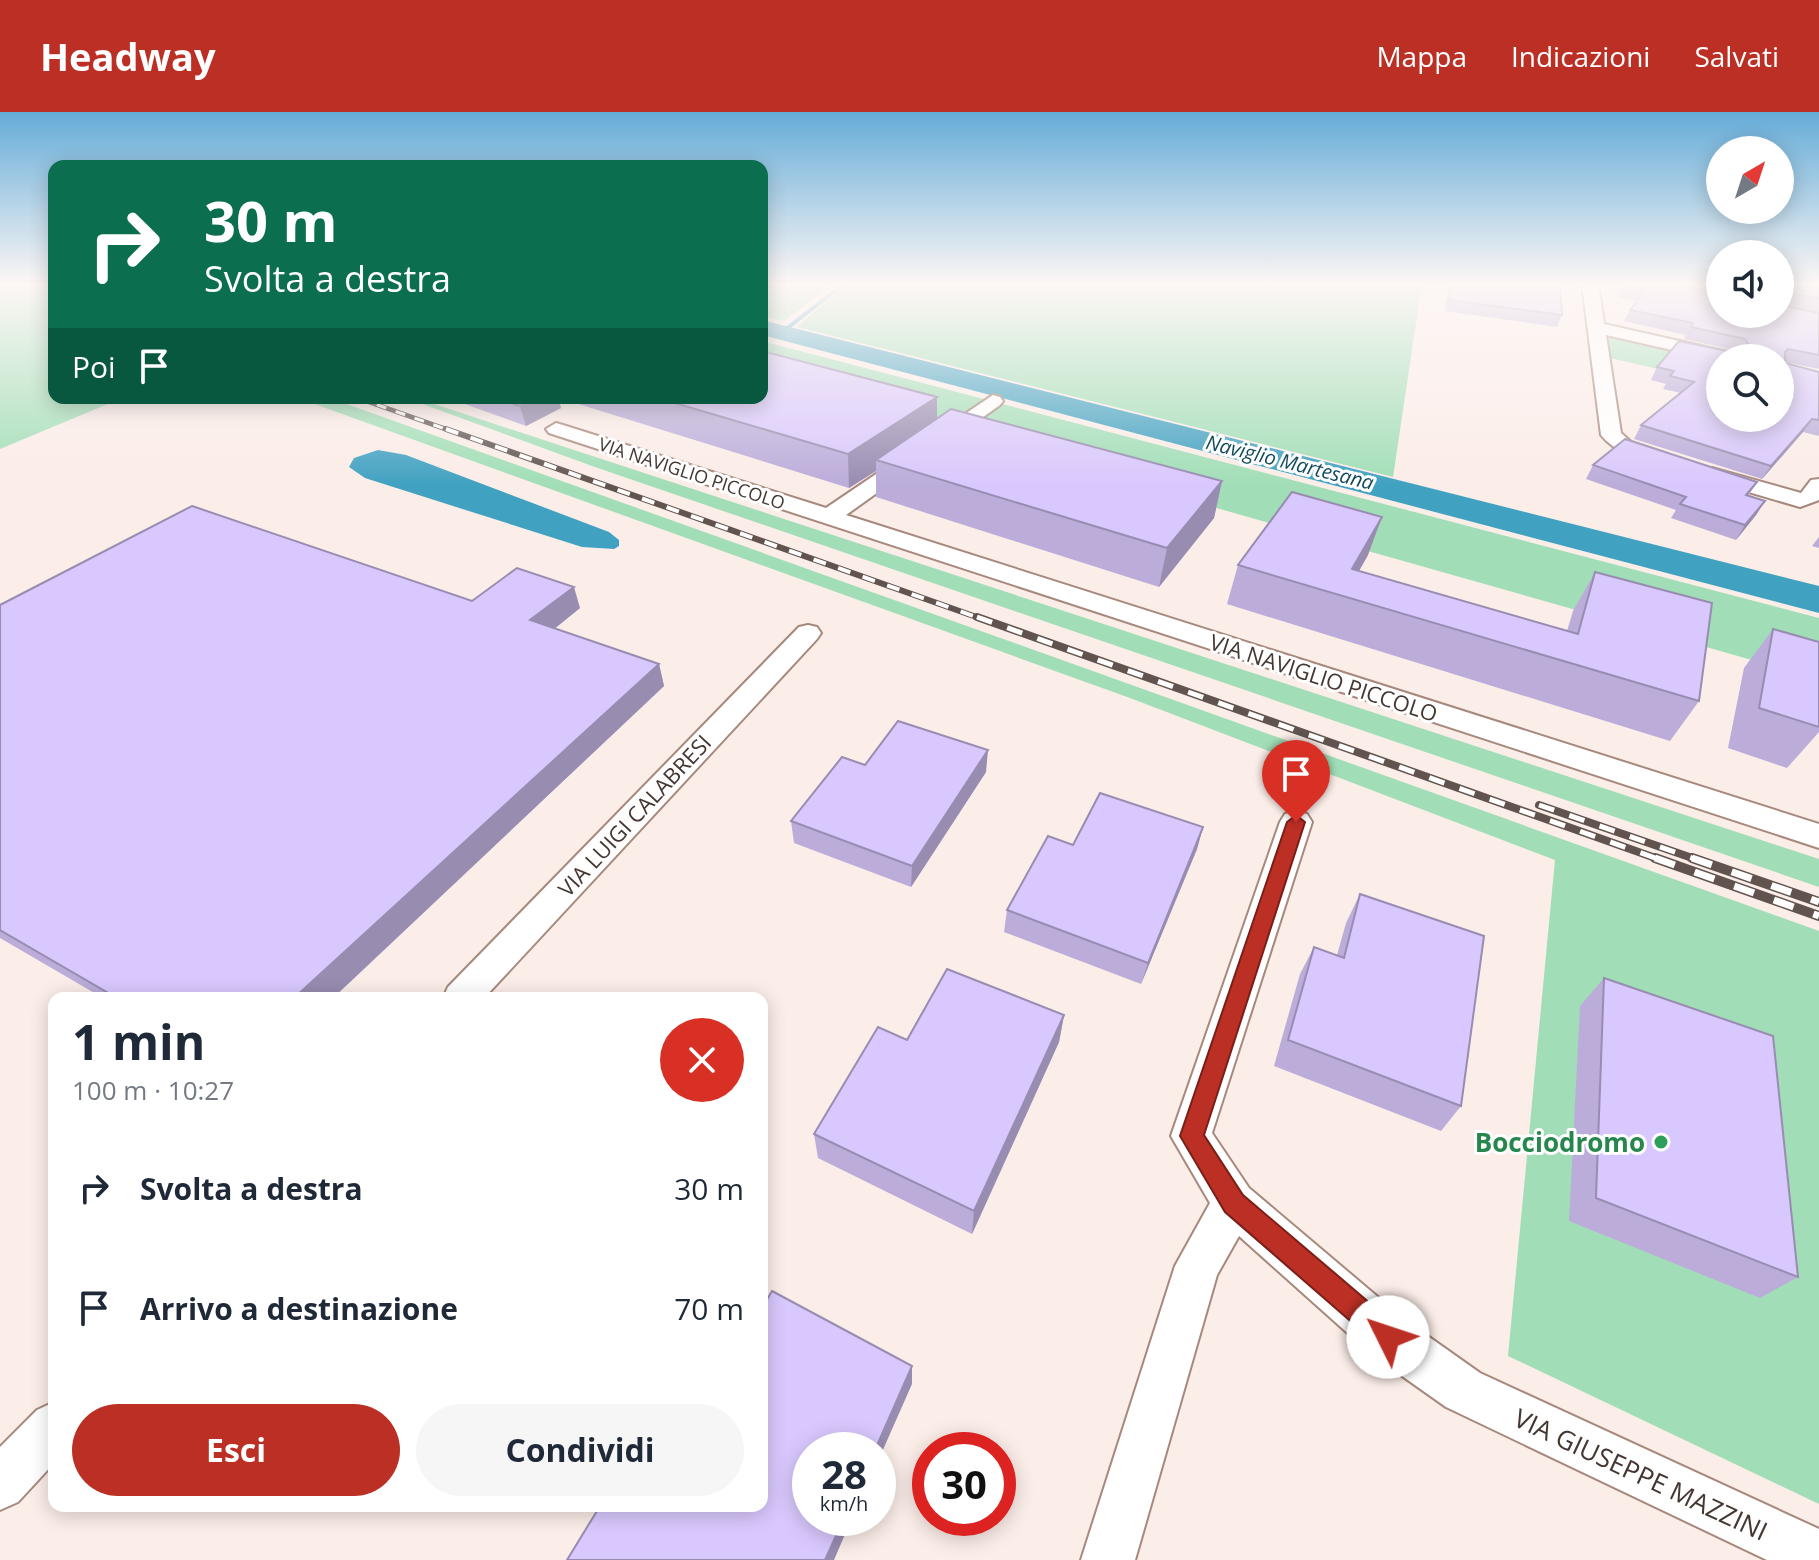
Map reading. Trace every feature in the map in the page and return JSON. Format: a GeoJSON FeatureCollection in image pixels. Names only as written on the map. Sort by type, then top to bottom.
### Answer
{"type":"FeatureCollection","features":[{"type":"Feature","properties":{"kind":"street"},"geometry":{"type":"LineString","coordinates":[[1598,351],[1611,435],[1624,446],[1794,499],[1809,498],[1819,485]]}},
{"type":"Feature","properties":{"kind":"street"},"geometry":{"type":"LineString","coordinates":[[828,517],[993,401]]}},
{"type":"Feature","properties":{"kind":"street","name":"VIA NAVIGLIO PICCOLO"},"geometry":{"type":"LineString","coordinates":[[556,429],[1819,836]]}},
{"type":"Feature","properties":{"kind":"street","name":"VIA LUIGI CALABRESI"},"geometry":{"type":"LineString","coordinates":[[467,992],[808,633]]}},
{"type":"Feature","properties":{"kind":"street","name":"VIA GIUSEPPE MAZZINI"},"geometry":{"type":"LineString","coordinates":[[1296,822],[1191,1136],[1234,1203],[1388,1337],[1463,1390],[1819,1557]]}},
{"type":"Feature","properties":{"kind":"street"},"geometry":{"type":"LineString","coordinates":[[1108,1560],[1197,1266],[1234,1203]]}},
{"type":"Feature","properties":{"kind":"street"},"geometry":{"type":"LineString","coordinates":[[0,1484],[48,1433]]}},
{"type":"Feature","properties":{"kind":"green space"},"geometry":{"type":"Polygon","coordinates":[[[0,351],[48,351],[48,404],[108,404],[0,449],[0,351]]]}},
{"type":"Feature","properties":{"kind":"green space"},"geometry":{"type":"Polygon","coordinates":[[[768,351],[799,351],[1819,618],[1819,679],[768,381],[768,351]]]}},
{"type":"Feature","properties":{"kind":"green space"},"geometry":{"type":"Polygon","coordinates":[[[891,351],[1412,351],[1393,477],[891,351]]]}},
{"type":"Feature","properties":{"kind":"green space"},"geometry":{"type":"Polygon","coordinates":[[[1609,351],[1682,351],[1667,371],[1610,358],[1609,351]]]}},
{"type":"Feature","properties":{"kind":"green space"},"geometry":{"type":"Polygon","coordinates":[[[315,404],[347,404],[1819,931],[1819,1504],[1508,1356],[1555,860],[1130,698],[315,404]]]}},
{"type":"Feature","properties":{"kind":"green space"},"geometry":{"type":"Polygon","coordinates":[[[422,404],[434,404],[1819,859],[1819,887],[592,466],[422,404]]]}},
{"type":"Feature","properties":{"kind":"water","name":"Naviglio Martesana"},"geometry":{"type":"Polygon","coordinates":[[[821,351],[883,351],[1819,586],[1819,613],[821,351]]]}},
{"type":"Feature","properties":{"kind":"water"},"geometry":{"type":"Polygon","coordinates":[[[378,450],[406,455],[609,532],[619,540],[619,546],[614,549],[582,547],[365,478],[349,467],[354,458],[378,450]]]}},
{"type":"Feature","properties":{"kind":"building"},"geometry":{"type":"Polygon","coordinates":[[[1671,351],[1706,351],[1706,432],[1794,432],[1794,365],[1819,372],[1819,420],[1812,419],[1771,466],[1641,425],[1694,382],[1670,376],[1674,371],[1657,367],[1671,351]]]}},
{"type":"Feature","properties":{"kind":"building"},"geometry":{"type":"Polygon","coordinates":[[[1796,351],[1819,351],[1819,355],[1796,351]]]}},
{"type":"Feature","properties":{"kind":"building"},"geometry":{"type":"Polygon","coordinates":[[[768,353],[937,397],[848,454],[678,404],[768,404],[768,353]]]}},
{"type":"Feature","properties":{"kind":"building"},"geometry":{"type":"Polygon","coordinates":[[[951,409],[1222,481],[1167,548],[876,460],[951,409]]]}},
{"type":"Feature","properties":{"kind":"building"},"geometry":{"type":"Polygon","coordinates":[[[1625,439],[1757,482],[1746,495],[1765,501],[1745,525],[1680,504],[1686,497],[1593,465],[1625,439]]]}},
{"type":"Feature","properties":{"kind":"building"},"geometry":{"type":"Polygon","coordinates":[[[1292,492],[1382,517],[1352,569],[1578,634],[1595,572],[1712,603],[1699,701],[1238,565],[1292,492]]]}},
{"type":"Feature","properties":{"kind":"building"},"geometry":{"type":"Polygon","coordinates":[[[192,506],[472,601],[517,568],[574,587],[530,620],[659,664],[301,992],[107,992],[0,930],[0,605],[192,506]]]}},
{"type":"Feature","properties":{"kind":"building"},"geometry":{"type":"Polygon","coordinates":[[[1773,629],[1819,642],[1819,727],[1759,708],[1773,629]]]}},
{"type":"Feature","properties":{"kind":"building"},"geometry":{"type":"Polygon","coordinates":[[[898,721],[988,750],[912,866],[791,821],[842,757],[865,765],[898,721]]]}},
{"type":"Feature","properties":{"kind":"building"},"geometry":{"type":"Polygon","coordinates":[[[1100,793],[1203,827],[1148,963],[1007,910],[1048,836],[1073,845],[1100,793]]]}},
{"type":"Feature","properties":{"kind":"building"},"geometry":{"type":"Polygon","coordinates":[[[1360,894],[1484,936],[1461,1106],[1288,1040],[1314,947],[1344,958],[1360,894]]]}},
{"type":"Feature","properties":{"kind":"building"},"geometry":{"type":"Polygon","coordinates":[[[947,969],[1064,1015],[974,1211],[814,1134],[878,1027],[907,1040],[947,969]]]}},
{"type":"Feature","properties":{"kind":"building","name":"Bocciodromo"},"geometry":{"type":"Polygon","coordinates":[[[1604,978],[1773,1036],[1798,1277],[1596,1198],[1604,978]]]}},
{"type":"Feature","properties":{"kind":"building"},"geometry":{"type":"Polygon","coordinates":[[[772,1291],[912,1366],[883,1432],[792,1432],[792,1536],[836,1536],[825,1560],[567,1560],[596,1512],[768,1512],[768,1298],[772,1291]]]}},
{"type":"Feature","properties":{"kind":"railway"},"geometry":{"type":"LineString","coordinates":[[375,404],[451,431]]}},
{"type":"Feature","properties":{"kind":"railway"},"geometry":{"type":"LineString","coordinates":[[446,429],[982,619]]}},
{"type":"Feature","properties":{"kind":"railway"},"geometry":{"type":"LineString","coordinates":[[977,617],[1661,860]]}},
{"type":"Feature","properties":{"kind":"railway"},"geometry":{"type":"LineString","coordinates":[[1539,805],[1698,860]]}},
{"type":"Feature","properties":{"kind":"railway"},"geometry":{"type":"LineString","coordinates":[[1655,858],[1819,916]]}},
{"type":"Feature","properties":{"kind":"railway"},"geometry":{"type":"LineString","coordinates":[[1692,858],[1819,902]]}},
{"type":"Feature","properties":{"kind":"place","name":"Bocciodromo"},"geometry":{"type":"Point","coordinates":[1661,1142]}},
{"type":"Feature","properties":{"kind":"route"},"geometry":{"type":"LineString","coordinates":[[1296,822],[1191,1136],[1234,1203],[1388,1337]]}}]}
